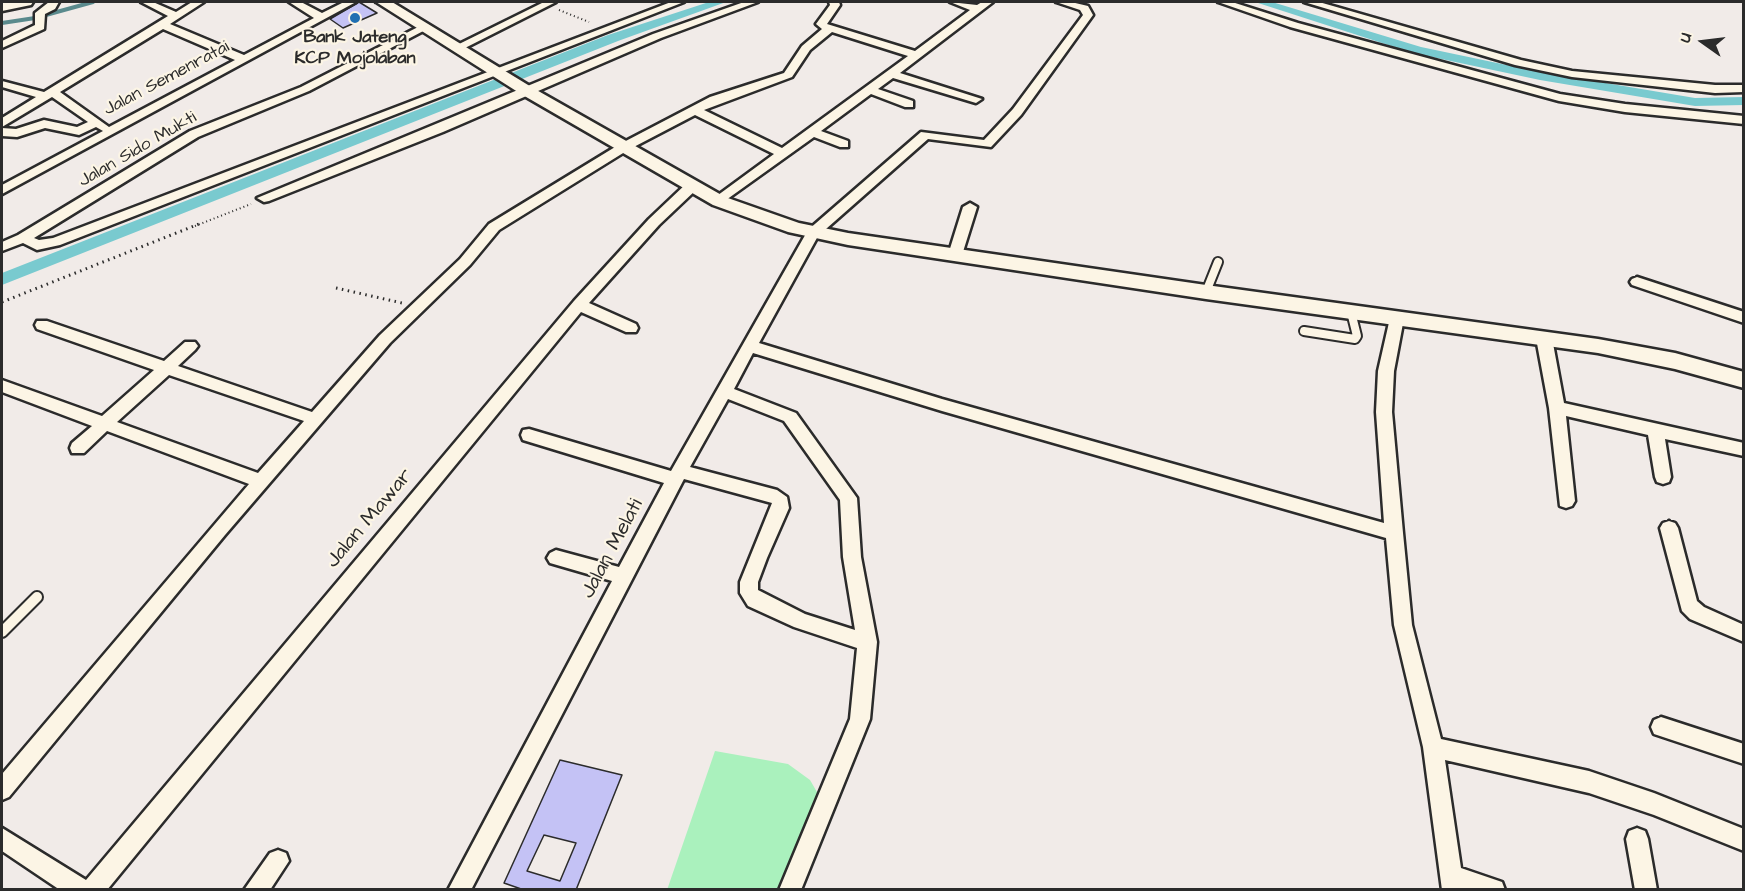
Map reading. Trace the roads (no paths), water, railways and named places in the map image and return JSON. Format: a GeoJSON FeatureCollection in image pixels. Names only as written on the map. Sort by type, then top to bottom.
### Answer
{"type":"FeatureCollection","features":[{"type":"Feature","properties":{"kind":"main road"},"geometry":{"type":"LineString","coordinates":[[2,7],[26,2]]}},
{"type":"Feature","properties":{"kind":"main road"},"geometry":{"type":"LineString","coordinates":[[383,2],[525,90],[719,201],[767,220],[813,233],[1206,292],[1598,346],[1676,361],[1743,380]]}},
{"type":"Feature","properties":{"kind":"street"},"geometry":{"type":"LineString","coordinates":[[2,45],[40,27],[40,17],[54,2]]}},
{"type":"Feature","properties":{"kind":"street"},"geometry":{"type":"LineString","coordinates":[[146,2],[176,16]]}},
{"type":"Feature","properties":{"kind":"street"},"geometry":{"type":"LineString","coordinates":[[2,123],[199,2]]}},
{"type":"Feature","properties":{"kind":"street"},"geometry":{"type":"LineString","coordinates":[[294,2],[321,17]]}},
{"type":"Feature","properties":{"kind":"street","name":"Jalan Semenratai"},"geometry":{"type":"LineString","coordinates":[[2,190],[109,130],[351,2]]}},
{"type":"Feature","properties":{"kind":"street"},"geometry":{"type":"LineString","coordinates":[[23,238],[37,245],[55,242],[499,74],[679,2]]}},
{"type":"Feature","properties":{"kind":"street"},"geometry":{"type":"LineString","coordinates":[[264,198],[657,36],[753,2]]}},
{"type":"Feature","properties":{"kind":"street"},"geometry":{"type":"LineString","coordinates":[[834,2],[835,5],[821,24],[829,29],[918,55]]}},
{"type":"Feature","properties":{"kind":"street"},"geometry":{"type":"LineString","coordinates":[[955,2],[983,5]]}},
{"type":"Feature","properties":{"kind":"street","name":"Jalan Melati"},"geometry":{"type":"LineString","coordinates":[[459,890],[677,475],[813,233],[925,135],[987,144],[1017,112],[1088,15],[1084,8],[1061,2]]}},
{"type":"Feature","properties":{"kind":"street"},"geometry":{"type":"LineString","coordinates":[[1223,2],[1305,29],[1558,97],[1625,108],[1743,120]]}},
{"type":"Feature","properties":{"kind":"street"},"geometry":{"type":"LineString","coordinates":[[1309,2],[1519,63],[1561,72],[1715,88],[1743,88]]}},
{"type":"Feature","properties":{"kind":"street"},"geometry":{"type":"LineString","coordinates":[[456,48],[548,3]]}},
{"type":"Feature","properties":{"kind":"street"},"geometry":{"type":"LineString","coordinates":[[719,201],[983,5]]}},
{"type":"Feature","properties":{"kind":"street"},"geometry":{"type":"LineString","coordinates":[[163,25],[243,59]]}},
{"type":"Feature","properties":{"kind":"street","name":"Jalan Sido Mukti"},"geometry":{"type":"LineString","coordinates":[[2,247],[23,238],[194,134],[305,89],[424,28]]}},
{"type":"Feature","properties":{"kind":"street"},"geometry":{"type":"LineString","coordinates":[[8,782],[261,481],[385,339],[420,308],[465,262],[494,227],[624,147],[695,110],[735,90],[788,75],[806,48],[829,29]]}},
{"type":"Feature","properties":{"kind":"street"},"geometry":{"type":"LineString","coordinates":[[892,74],[976,99]]}},
{"type":"Feature","properties":{"kind":"street"},"geometry":{"type":"LineString","coordinates":[[2,84],[48,94],[109,130]]}},
{"type":"Feature","properties":{"kind":"street"},"geometry":{"type":"LineString","coordinates":[[869,90],[909,104]]}},
{"type":"Feature","properties":{"kind":"street"},"geometry":{"type":"LineString","coordinates":[[695,110],[782,153]]}},
{"type":"Feature","properties":{"kind":"street"},"geometry":{"type":"LineString","coordinates":[[2,132],[17,133],[44,124],[79,131],[95,123]]}},
{"type":"Feature","properties":{"kind":"street"},"geometry":{"type":"LineString","coordinates":[[812,132],[844,144]]}},
{"type":"Feature","properties":{"kind":"street","name":"Jalan Mawar"},"geometry":{"type":"LineString","coordinates":[[92,890],[579,305],[654,222],[692,186]]}},
{"type":"Feature","properties":{"kind":"street"},"geometry":{"type":"LineString","coordinates":[[955,255],[970,207]]}},
{"type":"Feature","properties":{"kind":"street"},"geometry":{"type":"LineString","coordinates":[[1637,282],[1743,318]]}},
{"type":"Feature","properties":{"kind":"street"},"geometry":{"type":"LineString","coordinates":[[579,305],[631,328]]}},
{"type":"Feature","properties":{"kind":"street"},"geometry":{"type":"LineString","coordinates":[[1397,318],[1386,370],[1384,412],[1403,625],[1433,747],[1452,883],[1494,890]]}},
{"type":"Feature","properties":{"kind":"street"},"geometry":{"type":"LineString","coordinates":[[42,325],[315,419]]}},
{"type":"Feature","properties":{"kind":"street"},"geometry":{"type":"LineString","coordinates":[[1544,338],[1557,408],[1566,501]]}},
{"type":"Feature","properties":{"kind":"street"},"geometry":{"type":"LineString","coordinates":[[78,448],[190,346]]}},
{"type":"Feature","properties":{"kind":"street"},"geometry":{"type":"LineString","coordinates":[[749,346],[942,405],[1394,533]]}},
{"type":"Feature","properties":{"kind":"street"},"geometry":{"type":"LineString","coordinates":[[2,386],[261,481]]}},
{"type":"Feature","properties":{"kind":"street"},"geometry":{"type":"LineString","coordinates":[[723,391],[790,417],[816,456],[845,490],[848,498],[852,557],[867,642],[860,719],[790,890]]}},
{"type":"Feature","properties":{"kind":"street"},"geometry":{"type":"LineString","coordinates":[[1557,408],[1743,450]]}},
{"type":"Feature","properties":{"kind":"street"},"geometry":{"type":"LineString","coordinates":[[1655,429],[1663,477]]}},
{"type":"Feature","properties":{"kind":"street"},"geometry":{"type":"LineString","coordinates":[[529,435],[677,475],[777,497],[781,502],[780,507],[749,582],[749,593],[755,600],[801,621],[867,642]]}},
{"type":"Feature","properties":{"kind":"street"},"geometry":{"type":"LineString","coordinates":[[1669,528],[1689,605],[1697,613],[1743,634]]}},
{"type":"Feature","properties":{"kind":"street"},"geometry":{"type":"LineString","coordinates":[[556,558],[624,576]]}},
{"type":"Feature","properties":{"kind":"street"},"geometry":{"type":"LineString","coordinates":[[1661,727],[1743,754]]}},
{"type":"Feature","properties":{"kind":"street"},"geometry":{"type":"LineString","coordinates":[[1433,747],[1589,782],[1654,804],[1743,840]]}},
{"type":"Feature","properties":{"kind":"street"},"geometry":{"type":"LineString","coordinates":[[1637,839],[1646,890]]}},
{"type":"Feature","properties":{"kind":"street"},"geometry":{"type":"LineString","coordinates":[[6,842],[81,890]]}},
{"type":"Feature","properties":{"kind":"street"},"geometry":{"type":"LineString","coordinates":[[255,890],[278,861]]}},
{"type":"Feature","properties":{"kind":"lane"},"geometry":{"type":"LineString","coordinates":[[1206,292],[1218,262]]}},
{"type":"Feature","properties":{"kind":"lane"},"geometry":{"type":"LineString","coordinates":[[1304,332],[1355,339],[1357,336],[1351,312]]}},
{"type":"Feature","properties":{"kind":"lane"},"geometry":{"type":"LineString","coordinates":[[2,632],[37,597]]}},
{"type":"Feature","properties":{"kind":"waterway"},"geometry":{"type":"LineString","coordinates":[[2,23],[35,18],[93,2]]}},
{"type":"Feature","properties":{"kind":"waterway"},"geometry":{"type":"LineString","coordinates":[[2,279],[613,38],[720,2]]}},
{"type":"Feature","properties":{"kind":"waterway"},"geometry":{"type":"LineString","coordinates":[[1261,2],[1418,50],[1540,76],[1695,102],[1744,101]]}},
{"type":"Feature","properties":{"kind":"place","name":"Bank Jateng KCP Mojolaban"},"geometry":{"type":"Point","coordinates":[355,18]}}]}
